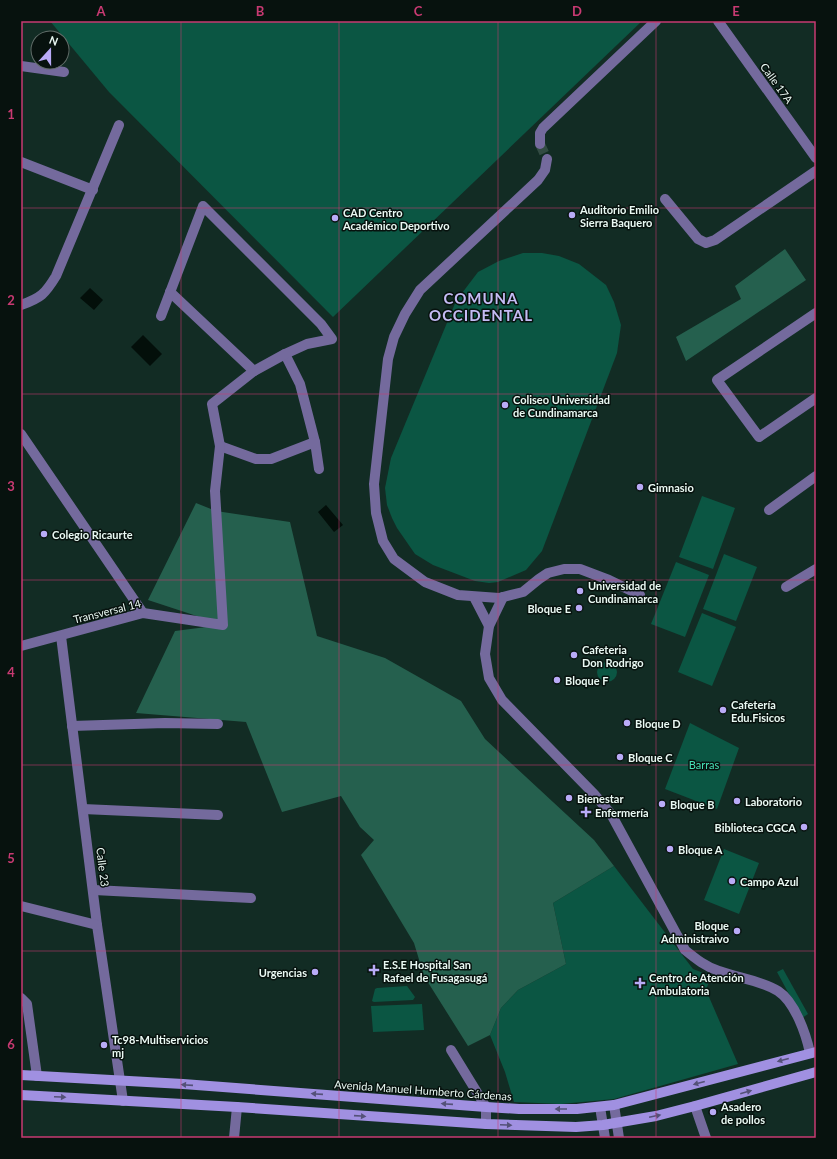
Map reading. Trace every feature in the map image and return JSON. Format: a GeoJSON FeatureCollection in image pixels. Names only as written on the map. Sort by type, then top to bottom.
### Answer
{"type":"FeatureCollection","features":[{"type":"Feature","properties":{"kind":"main road","name":"Avenida Manuel Humberto Cárdenas"},"geometry":{"type":"LineString","coordinates":[[21,1075],[486,1107],[576,1109],[614,1105],[813,1052]]}},
{"type":"Feature","properties":{"kind":"main road"},"geometry":{"type":"LineString","coordinates":[[21,1095],[237,1107],[486,1124],[576,1127],[603,1125],[656,1116],[816,1072]]}},
{"type":"Feature","properties":{"kind":"street"},"geometry":{"type":"LineString","coordinates":[[540,144],[543,128],[656,21]]}},
{"type":"Feature","properties":{"kind":"street","name":"Calle 17A"},"geometry":{"type":"LineString","coordinates":[[718,21],[816,158]]}},
{"type":"Feature","properties":{"kind":"street"},"geometry":{"type":"LineString","coordinates":[[21,66],[64,72]]}},
{"type":"Feature","properties":{"kind":"street"},"geometry":{"type":"LineString","coordinates":[[21,305],[38,299],[47,291],[56,276],[119,125]]}},
{"type":"Feature","properties":{"kind":"street"},"geometry":{"type":"LineString","coordinates":[[547,159],[545,170],[538,180],[420,290],[405,314],[394,337],[388,359],[374,484],[376,512],[383,541],[394,559],[425,582],[458,596],[499,598],[523,592],[548,573],[564,569],[580,569],[609,580],[640,595]]}},
{"type":"Feature","properties":{"kind":"street"},"geometry":{"type":"LineString","coordinates":[[21,162],[93,190]]}},
{"type":"Feature","properties":{"kind":"street"},"geometry":{"type":"LineString","coordinates":[[665,199],[698,239],[706,243],[715,240],[816,172]]}},
{"type":"Feature","properties":{"kind":"street"},"geometry":{"type":"LineString","coordinates":[[161,316],[203,206],[321,324],[332,339],[307,344],[285,354],[254,371],[212,404],[220,446],[256,459],[271,459],[315,442]]}},
{"type":"Feature","properties":{"kind":"street"},"geometry":{"type":"LineString","coordinates":[[170,292],[254,371]]}},
{"type":"Feature","properties":{"kind":"street"},"geometry":{"type":"LineString","coordinates":[[816,313],[717,380],[760,437],[816,398]]}},
{"type":"Feature","properties":{"kind":"street"},"geometry":{"type":"LineString","coordinates":[[285,354],[300,384],[315,442],[319,469]]}},
{"type":"Feature","properties":{"kind":"street"},"geometry":{"type":"LineString","coordinates":[[21,434],[143,613]]}},
{"type":"Feature","properties":{"kind":"street","name":"Transversal 14"},"geometry":{"type":"LineString","coordinates":[[21,646],[143,613],[223,624],[215,492],[220,446]]}},
{"type":"Feature","properties":{"kind":"street"},"geometry":{"type":"LineString","coordinates":[[769,510],[816,476]]}},
{"type":"Feature","properties":{"kind":"street"},"geometry":{"type":"LineString","coordinates":[[786,587],[816,569]]}},
{"type":"Feature","properties":{"kind":"street"},"geometry":{"type":"LineString","coordinates":[[474,597],[489,626]]}},
{"type":"Feature","properties":{"kind":"street"},"geometry":{"type":"LineString","coordinates":[[503,597],[489,626],[485,654],[489,678],[502,700],[599,799],[611,814],[685,950],[699,961],[718,971],[753,980],[778,991],[792,1004],[813,1052]]}},
{"type":"Feature","properties":{"kind":"street","name":"Calle 23"},"geometry":{"type":"LineString","coordinates":[[61,636],[94,890],[97,925],[123,1101]]}},
{"type":"Feature","properties":{"kind":"street"},"geometry":{"type":"LineString","coordinates":[[72,726],[165,723],[218,724]]}},
{"type":"Feature","properties":{"kind":"street"},"geometry":{"type":"LineString","coordinates":[[83,809],[218,815]]}},
{"type":"Feature","properties":{"kind":"street"},"geometry":{"type":"LineString","coordinates":[[94,890],[251,898]]}},
{"type":"Feature","properties":{"kind":"street"},"geometry":{"type":"LineString","coordinates":[[21,906],[97,925]]}},
{"type":"Feature","properties":{"kind":"street"},"geometry":{"type":"LineString","coordinates":[[21,998],[27,1004],[37,1076]]}},
{"type":"Feature","properties":{"kind":"street"},"geometry":{"type":"LineString","coordinates":[[451,1050],[486,1107],[486,1124]]}},
{"type":"Feature","properties":{"kind":"street"},"geometry":{"type":"LineString","coordinates":[[614,1105],[619,1138]]}},
{"type":"Feature","properties":{"kind":"street"},"geometry":{"type":"LineString","coordinates":[[695,1106],[706,1138]]}},
{"type":"Feature","properties":{"kind":"street"},"geometry":{"type":"LineString","coordinates":[[234,1138],[237,1107]]}},
{"type":"Feature","properties":{"kind":"street"},"geometry":{"type":"LineString","coordinates":[[600,1107],[605,1138]]}},
{"type":"Feature","properties":{"kind":"green space","name":"CAD Centro Académico Deportivo"},"geometry":{"type":"Polygon","coordinates":[[[50,21],[642,21],[333,317],[109,92],[70,45],[70,30],[57,30],[50,21]]]}},
{"type":"Feature","properties":{"kind":"green space"},"geometry":{"type":"Polygon","coordinates":[[[785,249],[806,280],[686,361],[676,337],[741,299],[735,286],[785,249]]]}},
{"type":"Feature","properties":{"kind":"green space","name":"Coliseo Universidad de Cundinamarca"},"geometry":{"type":"Polygon","coordinates":[[[523,253],[542,253],[559,256],[579,264],[606,285],[614,302],[621,325],[617,353],[542,551],[526,570],[498,582],[489,583],[475,581],[433,565],[415,554],[392,518],[387,505],[385,488],[391,458],[456,301],[478,272],[499,261],[523,253]]]}},
{"type":"Feature","properties":{"kind":"green space"},"geometry":{"type":"Polygon","coordinates":[[[702,496],[735,508],[713,569],[679,557],[702,496]]]}},
{"type":"Feature","properties":{"kind":"green space"},"geometry":{"type":"Polygon","coordinates":[[[196,503],[216,511],[290,522],[317,636],[385,658],[461,701],[485,739],[594,840],[614,866],[553,903],[566,964],[518,990],[501,1008],[490,1035],[468,1046],[424,976],[414,943],[361,855],[374,840],[360,827],[341,796],[282,812],[246,722],[136,713],[175,631],[214,626],[215,622],[148,600],[196,503]]]}},
{"type":"Feature","properties":{"kind":"green space"},"geometry":{"type":"Polygon","coordinates":[[[724,554],[757,567],[736,621],[703,609],[724,554]]]}},
{"type":"Feature","properties":{"kind":"green space"},"geometry":{"type":"Polygon","coordinates":[[[676,562],[709,575],[685,637],[651,624],[676,562]]]}},
{"type":"Feature","properties":{"kind":"green space"},"geometry":{"type":"Polygon","coordinates":[[[702,613],[736,627],[712,686],[678,672],[702,613]]]}},
{"type":"Feature","properties":{"kind":"green space"},"geometry":{"type":"Polygon","coordinates":[[[607,662],[614,665],[617,672],[614,679],[607,682],[600,679],[597,672],[600,665],[607,662]]]}},
{"type":"Feature","properties":{"kind":"green space","name":"Barras"},"geometry":{"type":"Polygon","coordinates":[[[690,723],[739,748],[717,809],[665,789],[690,723]]]}},
{"type":"Feature","properties":{"kind":"green space","name":"Campo Azul"},"geometry":{"type":"Polygon","coordinates":[[[724,849],[759,863],[739,914],[704,900],[724,849]]]}},
{"type":"Feature","properties":{"kind":"green space","name":"Centro de Atención Ambulatoria"},"geometry":{"type":"Polygon","coordinates":[[[614,866],[693,969],[711,976],[706,990],[738,1064],[614,1099],[561,1104],[514,1102],[505,1072],[490,1035],[501,1008],[518,990],[566,964],[553,903],[614,866]]]}},
{"type":"Feature","properties":{"kind":"green space"},"geometry":{"type":"Polygon","coordinates":[[[783,969],[808,1014],[802,1018],[777,972],[783,969]]]}},
{"type":"Feature","properties":{"kind":"green space"},"geometry":{"type":"Polygon","coordinates":[[[407,986],[415,997],[413,1000],[372,1001],[375,989],[377,988],[407,986]]]}},
{"type":"Feature","properties":{"kind":"green space"},"geometry":{"type":"Polygon","coordinates":[[[422,1004],[424,1030],[373,1032],[371,1006],[422,1004]]]}},
{"type":"Feature","properties":{"kind":"shaded area"},"geometry":{"type":"Polygon","coordinates":[[[90,288],[103,300],[94,310],[80,298],[90,288]]]}},
{"type":"Feature","properties":{"kind":"shaded area"},"geometry":{"type":"Polygon","coordinates":[[[143,335],[162,354],[150,366],[131,347],[143,335]]]}},
{"type":"Feature","properties":{"kind":"shaded area"},"geometry":{"type":"Polygon","coordinates":[[[326,505],[343,525],[334,532],[318,512],[326,505]]]}},
{"type":"Feature","properties":{"kind":"tunnel"},"geometry":{"type":"LineString","coordinates":[[540,144],[547,159]]}},
{"type":"Feature","properties":{"kind":"place","name":"Auditorio Emilio Sierra Baquero"},"geometry":{"type":"Point","coordinates":[572,215]}},
{"type":"Feature","properties":{"kind":"place","name":"CAD Centro Académico Deportivo"},"geometry":{"type":"Point","coordinates":[335,218]}},
{"type":"Feature","properties":{"kind":"place","name":"Coliseo Universidad de Cundinamarca"},"geometry":{"type":"Point","coordinates":[505,405]}},
{"type":"Feature","properties":{"kind":"place","name":"Gimnasio"},"geometry":{"type":"Point","coordinates":[640,487]}},
{"type":"Feature","properties":{"kind":"place","name":"Colegio Ricaurte"},"geometry":{"type":"Point","coordinates":[44,534]}},
{"type":"Feature","properties":{"kind":"place","name":"Universidad de Cundinamarca"},"geometry":{"type":"Point","coordinates":[580,591]}},
{"type":"Feature","properties":{"kind":"place","name":"Bloque E"},"geometry":{"type":"Point","coordinates":[579,608]}},
{"type":"Feature","properties":{"kind":"place","name":"Cafeteria Don Rodrigo"},"geometry":{"type":"Point","coordinates":[574,655]}},
{"type":"Feature","properties":{"kind":"place","name":"Bloque F"},"geometry":{"type":"Point","coordinates":[557,680]}},
{"type":"Feature","properties":{"kind":"place","name":"Cafetería Edu.Fisicos"},"geometry":{"type":"Point","coordinates":[723,710]}},
{"type":"Feature","properties":{"kind":"place","name":"Bloque D"},"geometry":{"type":"Point","coordinates":[627,723]}},
{"type":"Feature","properties":{"kind":"place","name":"Bloque C"},"geometry":{"type":"Point","coordinates":[620,757]}},
{"type":"Feature","properties":{"kind":"place","name":"Bienestar"},"geometry":{"type":"Point","coordinates":[569,798]}},
{"type":"Feature","properties":{"kind":"place","name":"Laboratorio"},"geometry":{"type":"Point","coordinates":[737,801]}},
{"type":"Feature","properties":{"kind":"place","name":"Bloque B"},"geometry":{"type":"Point","coordinates":[662,804]}},
{"type":"Feature","properties":{"kind":"place","name":"Enfermería"},"geometry":{"type":"Point","coordinates":[586,812]}},
{"type":"Feature","properties":{"kind":"place","name":"Biblioteca CGCA"},"geometry":{"type":"Point","coordinates":[804,827]}},
{"type":"Feature","properties":{"kind":"place","name":"Bloque A"},"geometry":{"type":"Point","coordinates":[670,849]}},
{"type":"Feature","properties":{"kind":"place","name":"Campo Azul"},"geometry":{"type":"Point","coordinates":[732,881]}},
{"type":"Feature","properties":{"kind":"place","name":"Bloque Administraivo"},"geometry":{"type":"Point","coordinates":[737,931]}},
{"type":"Feature","properties":{"kind":"place","name":"E.S.E Hospital San Rafael de Fusagasugá"},"geometry":{"type":"Point","coordinates":[374,970]}},
{"type":"Feature","properties":{"kind":"place","name":"Urgencias"},"geometry":{"type":"Point","coordinates":[315,972]}},
{"type":"Feature","properties":{"kind":"place","name":"Centro de Atención Ambulatoria"},"geometry":{"type":"Point","coordinates":[640,983]}},
{"type":"Feature","properties":{"kind":"place","name":"Tc98-Multiservicios mj"},"geometry":{"type":"Point","coordinates":[104,1045]}},
{"type":"Feature","properties":{"kind":"place","name":"Asadero de pollos"},"geometry":{"type":"Point","coordinates":[713,1112]}},
{"type":"Feature","properties":{"kind":"district","name":"COMUNA OCCIDENTAL"},"geometry":{"type":"Point","coordinates":[481,306]}}]}
